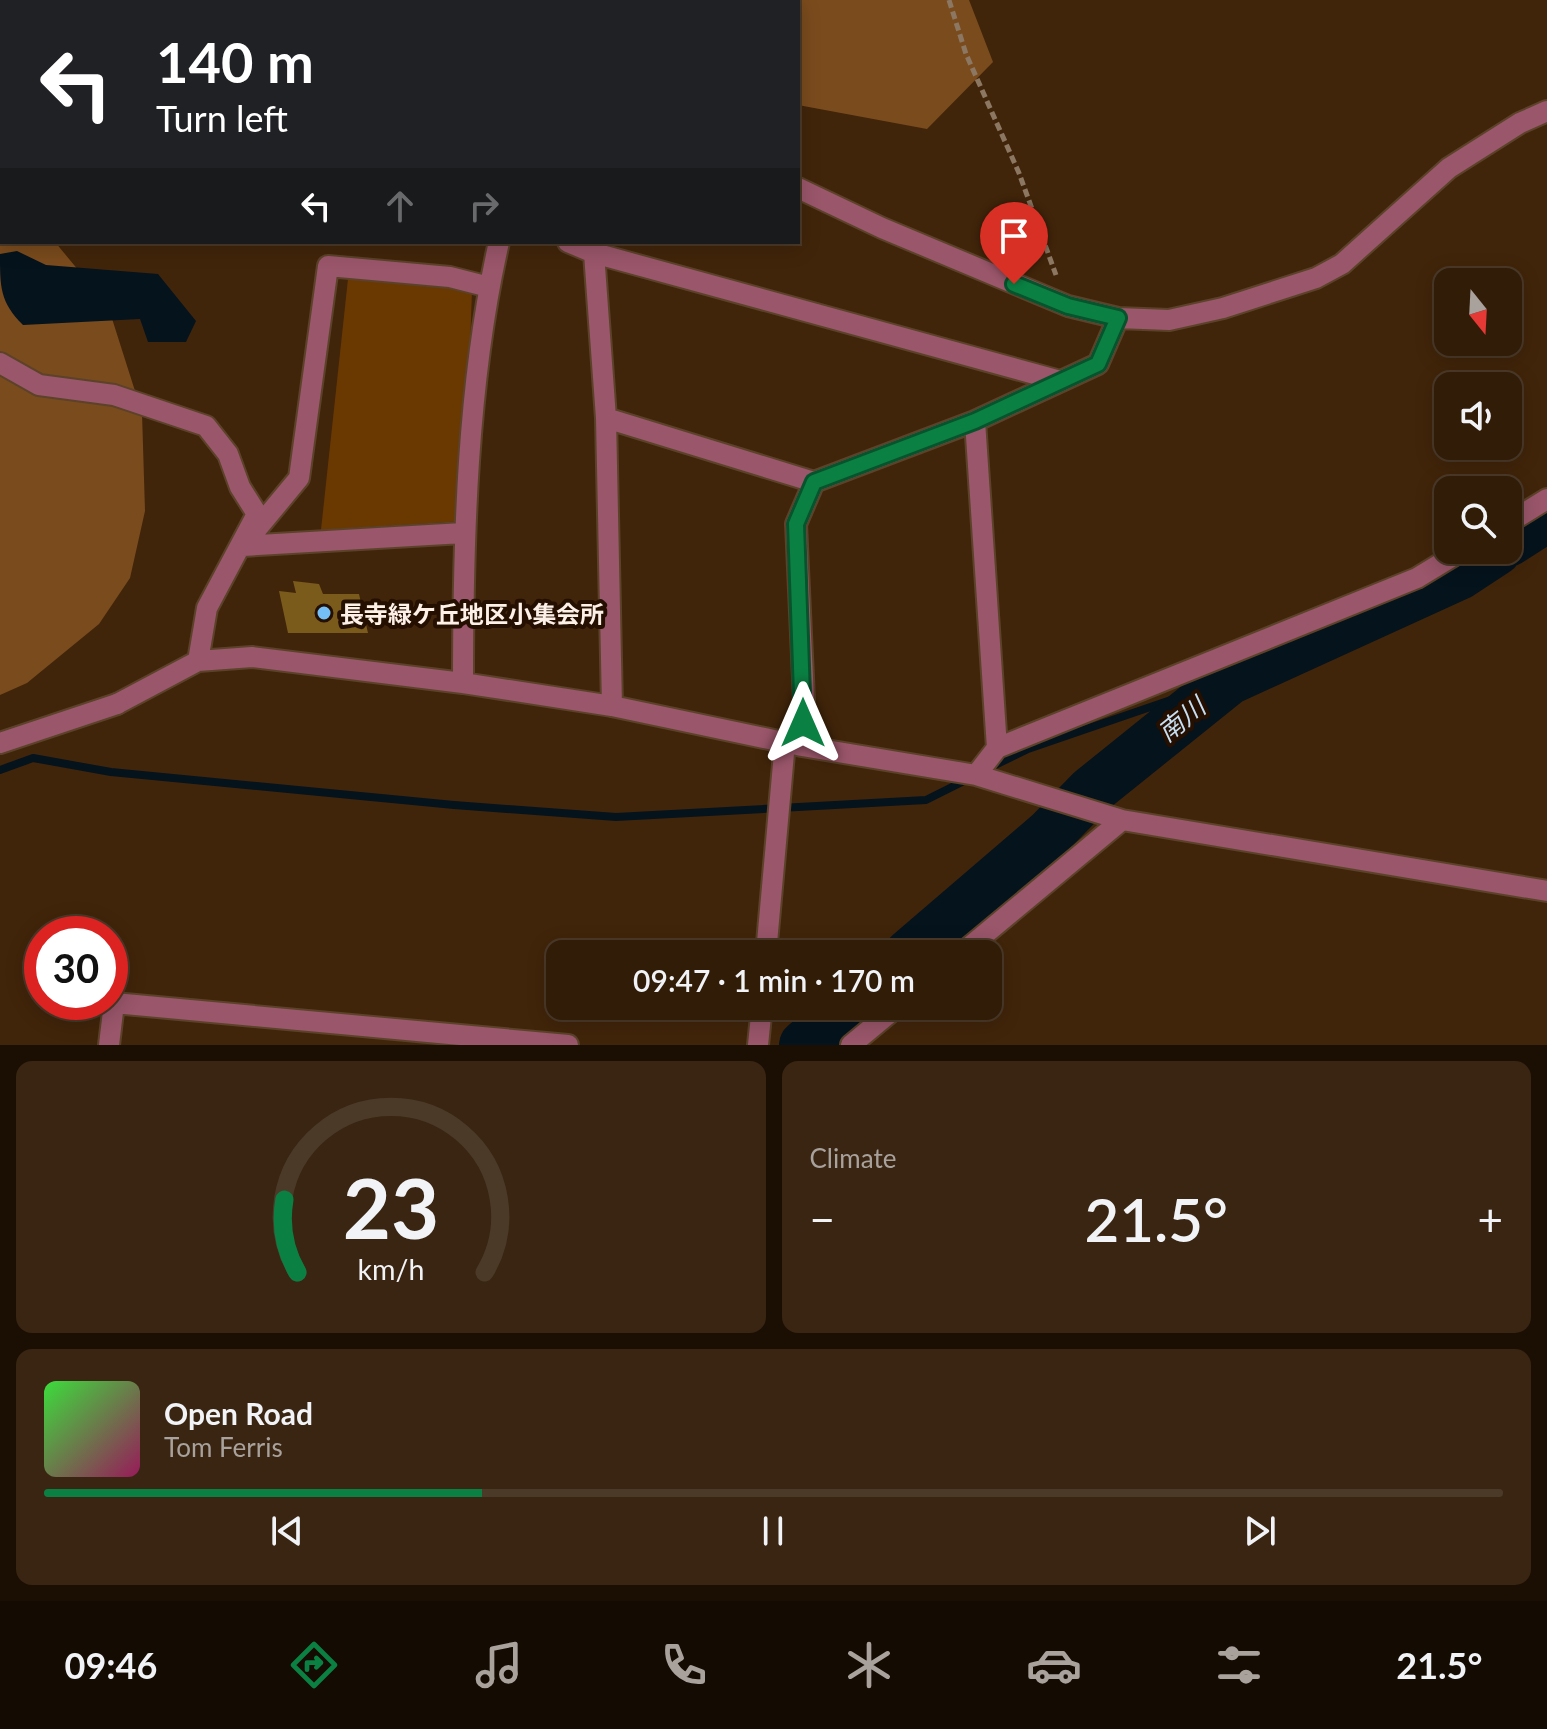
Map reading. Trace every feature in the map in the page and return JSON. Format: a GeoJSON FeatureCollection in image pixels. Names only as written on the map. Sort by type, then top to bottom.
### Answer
{"type":"FeatureCollection","features":[{"type":"Feature","properties":{"kind":"street"},"geometry":{"type":"LineString","coordinates":[[800,189],[882,228],[1068,306],[1118,318],[1169,320],[1223,308],[1316,278],[1342,264],[1449,168],[1520,123],[1547,111]]}},
{"type":"Feature","properties":{"kind":"street"},"geometry":{"type":"LineString","coordinates":[[463,683],[463,533],[489,287],[499,244]]}},
{"type":"Feature","properties":{"kind":"street"},"geometry":{"type":"LineString","coordinates":[[573,244],[594,253],[1060,381]]}},
{"type":"Feature","properties":{"kind":"street"},"geometry":{"type":"LineString","coordinates":[[594,253],[606,418],[612,706]]}},
{"type":"Feature","properties":{"kind":"street"},"geometry":{"type":"LineString","coordinates":[[243,546],[299,478],[328,266],[450,277],[489,287]]}},
{"type":"Feature","properties":{"kind":"street"},"geometry":{"type":"LineString","coordinates":[[606,418],[814,482],[975,421],[1098,364],[1118,318]]}},
{"type":"Feature","properties":{"kind":"street"},"geometry":{"type":"LineString","coordinates":[[0,363],[39,385],[114,395],[206,426],[228,454],[240,487],[257,514],[243,546],[207,608],[198,661]]}},
{"type":"Feature","properties":{"kind":"street"},"geometry":{"type":"LineString","coordinates":[[975,421],[997,748]]}},
{"type":"Feature","properties":{"kind":"street"},"geometry":{"type":"LineString","coordinates":[[768,940],[793,744],[804,700],[796,524],[814,482]]}},
{"type":"Feature","properties":{"kind":"street"},"geometry":{"type":"LineString","coordinates":[[1522,514],[1547,499]]}},
{"type":"Feature","properties":{"kind":"street"},"geometry":{"type":"LineString","coordinates":[[243,546],[463,533]]}},
{"type":"Feature","properties":{"kind":"street"},"geometry":{"type":"LineString","coordinates":[[976,775],[997,748],[1417,578],[1440,564]]}},
{"type":"Feature","properties":{"kind":"street"},"geometry":{"type":"LineString","coordinates":[[0,743],[117,704],[198,661],[252,657],[463,683],[612,706],[793,744],[976,775],[1122,820],[1547,891]]}},
{"type":"Feature","properties":{"kind":"street"},"geometry":{"type":"LineString","coordinates":[[978,940],[1122,820]]}},
{"type":"Feature","properties":{"kind":"street"},"geometry":{"type":"LineString","coordinates":[[109,1045],[114,1003],[568,1045]]}},
{"type":"Feature","properties":{"kind":"street"},"geometry":{"type":"LineString","coordinates":[[758,1045],[761,1020]]}},
{"type":"Feature","properties":{"kind":"street"},"geometry":{"type":"LineString","coordinates":[[851,1045],[881,1020]]}},
{"type":"Feature","properties":{"kind":"path"},"geometry":{"type":"LineString","coordinates":[[949,0],[966,54],[1019,173],[1068,306]]}},
{"type":"Feature","properties":{"kind":"shaded area"},"geometry":{"type":"Polygon","coordinates":[[[800,0],[969,0],[993,62],[927,129],[800,105],[800,0]]]}},
{"type":"Feature","properties":{"kind":"shaded area"},"geometry":{"type":"Polygon","coordinates":[[[0,244],[57,244],[108,306],[142,413],[145,511],[130,578],[99,624],[27,683],[0,695],[0,244]]]}},
{"type":"Feature","properties":{"kind":"shaded area"},"geometry":{"type":"Polygon","coordinates":[[[348,279],[472,290],[464,521],[321,530],[348,279]]]}},
{"type":"Feature","properties":{"kind":"water"},"geometry":{"type":"Polygon","coordinates":[[[17,251],[46,265],[158,274],[196,321],[186,342],[148,342],[140,319],[23,325],[6,301],[0,276],[0,254],[17,251]]]}},
{"type":"Feature","properties":{"kind":"building","name":"長寺緑ケ丘地区小集会所"},"geometry":{"type":"Polygon","coordinates":[[[293,581],[319,584],[323,594],[359,594],[368,633],[288,633],[279,591],[296,593],[293,581]]]}},
{"type":"Feature","properties":{"kind":"waterway","name":"南川"},"geometry":{"type":"LineString","coordinates":[[1522,533],[1547,517]]}},
{"type":"Feature","properties":{"kind":"waterway","name":"南川"},"geometry":{"type":"LineString","coordinates":[[925,940],[1050,833],[1091,791],[1229,680],[1459,575],[1476,564]]}},
{"type":"Feature","properties":{"kind":"waterway"},"geometry":{"type":"LineString","coordinates":[[987,769],[1028,749],[1229,680]]}},
{"type":"Feature","properties":{"kind":"waterway"},"geometry":{"type":"LineString","coordinates":[[0,770],[33,758],[111,772],[454,805],[616,817],[926,800],[968,779]]}},
{"type":"Feature","properties":{"kind":"waterway","name":"南川"},"geometry":{"type":"LineString","coordinates":[[804,1045],[833,1020]]}},
{"type":"Feature","properties":{"kind":"place","name":"長寺緑ケ丘地区小集会所"},"geometry":{"type":"Point","coordinates":[324,613]}},
{"type":"Feature","properties":{"kind":"route"},"geometry":{"type":"LineString","coordinates":[[803,723],[796,524],[814,482],[975,421],[1098,364],[1118,318],[1068,306],[1014,284]]}}]}
